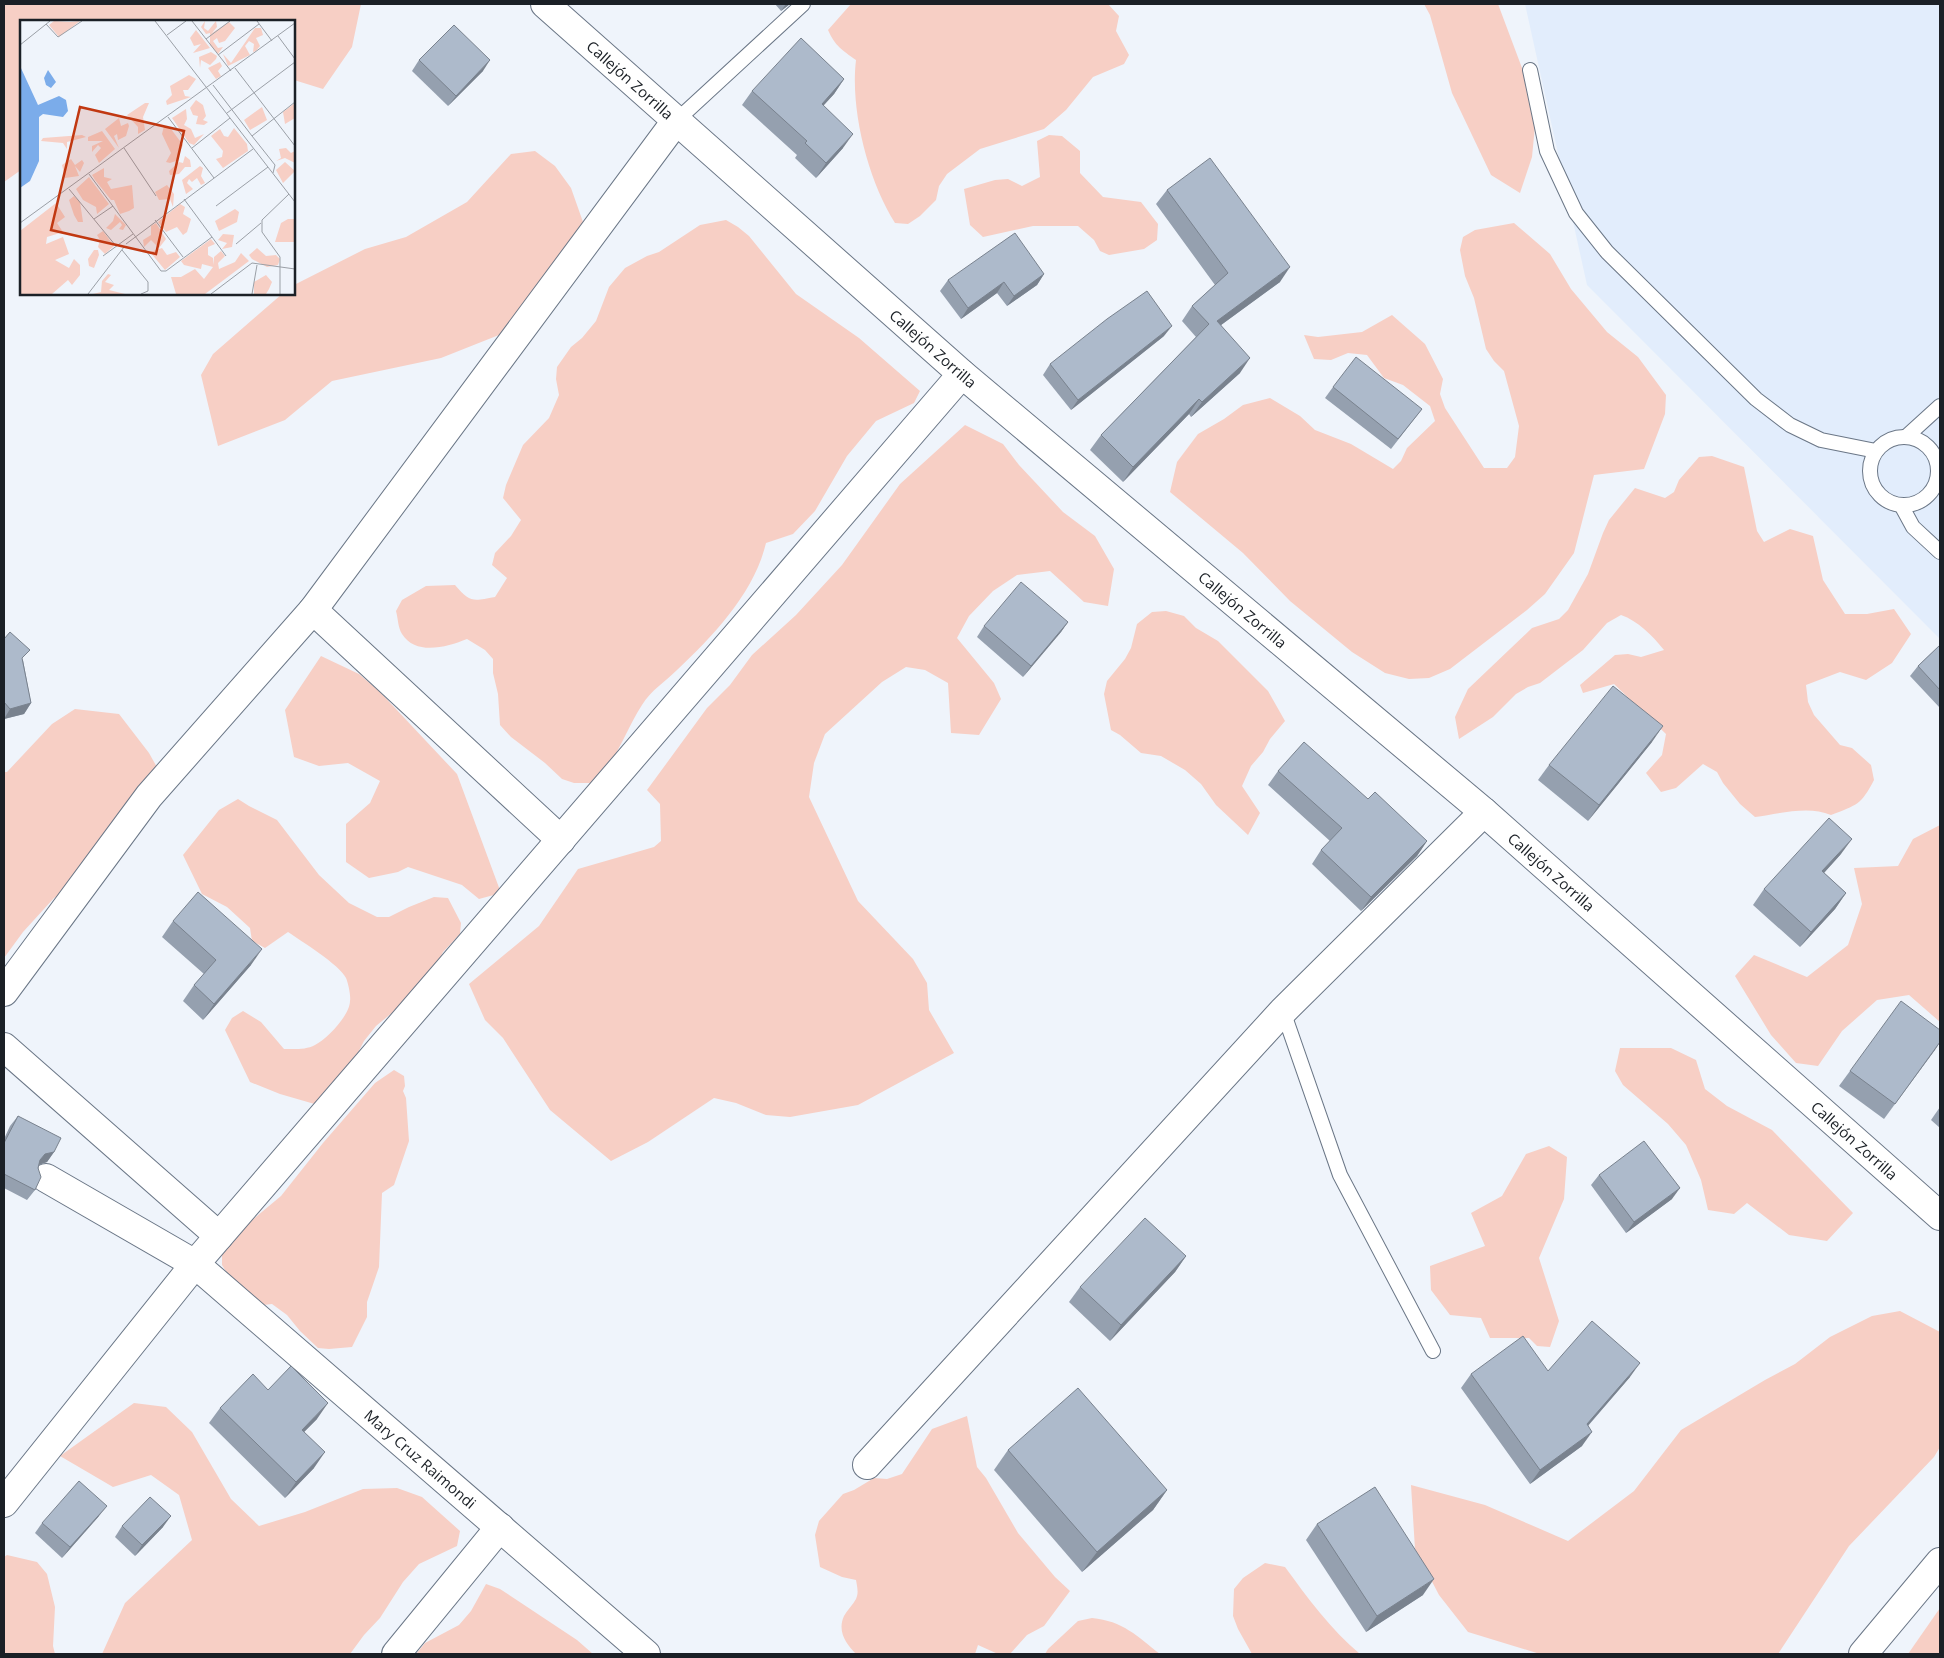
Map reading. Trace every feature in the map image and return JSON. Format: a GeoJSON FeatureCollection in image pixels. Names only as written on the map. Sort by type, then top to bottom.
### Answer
{"type":"FeatureCollection","features":[{"type":"Feature","properties":{"kind":"street","name":"Callejón Zorrilla"},"geometry":{"type":"LineString","coordinates":[[545,4],[962,374],[1484,812],[1940,1216]]}},
{"type":"Feature","properties":{"kind":"street"},"geometry":{"type":"LineString","coordinates":[[4,992],[149,796],[313,610],[676,121]]}},
{"type":"Feature","properties":{"kind":"street"},"geometry":{"type":"LineString","coordinates":[[4,1503],[196,1264],[962,374]]}},
{"type":"Feature","properties":{"kind":"street"},"geometry":{"type":"LineString","coordinates":[[313,610],[561,840]]}},
{"type":"Feature","properties":{"kind":"street"},"geometry":{"type":"LineString","coordinates":[[867,1464],[1283,1011],[1484,812]]}},
{"type":"Feature","properties":{"kind":"street"},"geometry":{"type":"LineString","coordinates":[[4,1047],[220,1236]]}},
{"type":"Feature","properties":{"kind":"street","name":"Mary Cruz Raimondi"},"geometry":{"type":"LineString","coordinates":[[46,1178],[196,1264],[646,1654]]}},
{"type":"Feature","properties":{"kind":"street"},"geometry":{"type":"LineString","coordinates":[[396,1654],[500,1527]]}},
{"type":"Feature","properties":{"kind":"street"},"geometry":{"type":"LineString","coordinates":[[1863,1654],[1940,1562]]}},
{"type":"Feature","properties":{"kind":"lane"},"geometry":{"type":"LineString","coordinates":[[676,121],[803,4]]}},
{"type":"Feature","properties":{"kind":"lane"},"geometry":{"type":"LineString","coordinates":[[1530,70],[1547,151],[1576,213],[1607,252],[1756,399],[1790,425],[1821,440],[1876,451]]}},
{"type":"Feature","properties":{"kind":"lane"},"geometry":{"type":"LineString","coordinates":[[1907,436],[1940,406]]}},
{"type":"Feature","properties":{"kind":"lane"},"geometry":{"type":"LineString","coordinates":[[1907,436],[1918,439],[1928,446],[1935,456],[1939,467],[1936,494],[1913,504],[1901,505],[1890,502],[1880,495],[1873,485],[1870,474],[1870,462],[1884,442],[1907,436]]}},
{"type":"Feature","properties":{"kind":"lane"},"geometry":{"type":"LineString","coordinates":[[1901,505],[1913,527],[1940,552]]}},
{"type":"Feature","properties":{"kind":"lane"},"geometry":{"type":"LineString","coordinates":[[1283,1011],[1340,1175],[1433,1352]]}},
{"type":"Feature","properties":{"kind":"shaded area"},"geometry":{"type":"Polygon","coordinates":[[[4,4],[361,4],[352,47],[323,89],[295,80],[295,20],[20,20],[20,171],[4,182],[4,4]]]}},
{"type":"Feature","properties":{"kind":"shaded area"},"geometry":{"type":"Polygon","coordinates":[[[851,4],[1108,4],[1119,16],[1116,31],[1129,55],[1124,64],[1093,77],[1066,110],[1044,129],[980,149],[947,174],[939,186],[936,200],[920,216],[908,224],[895,223],[885,206],[869,166],[863,144],[856,101],[856,60],[839,47],[828,30],[851,4]]]}},
{"type":"Feature","properties":{"kind":"shaded area"},"geometry":{"type":"Polygon","coordinates":[[[1424,4],[1498,4],[1522,68],[1535,126],[1532,157],[1520,193],[1491,175],[1452,93],[1430,15],[1424,4]]]}},
{"type":"Feature","properties":{"kind":"shaded area"},"geometry":{"type":"Polygon","coordinates":[[[1525,4],[1940,4],[1940,639],[1587,285],[1525,4]]]}},
{"type":"Feature","properties":{"kind":"shaded area"},"geometry":{"type":"Polygon","coordinates":[[[1049,135],[1062,136],[1080,151],[1080,173],[1103,197],[1141,202],[1158,224],[1157,240],[1144,249],[1109,255],[1100,251],[1094,240],[1078,226],[1033,226],[983,237],[970,225],[964,189],[995,180],[1008,179],[1022,186],[1040,177],[1037,141],[1049,135]]]}},
{"type":"Feature","properties":{"kind":"shaded area"},"geometry":{"type":"Polygon","coordinates":[[[535,151],[555,166],[571,188],[583,222],[571,275],[509,331],[441,358],[332,381],[285,420],[218,446],[201,375],[213,354],[281,295],[295,295],[295,284],[365,249],[406,237],[467,202],[511,154],[535,151]]]}},
{"type":"Feature","properties":{"kind":"shaded area"},"geometry":{"type":"Polygon","coordinates":[[[726,220],[749,236],[796,294],[859,338],[920,391],[914,403],[876,421],[847,456],[815,511],[793,534],[766,543],[752,579],[731,612],[705,642],[654,690],[646,700],[615,756],[602,774],[594,783],[574,783],[562,779],[545,763],[511,737],[500,725],[493,659],[485,650],[467,639],[441,647],[432,648],[415,645],[402,634],[396,611],[402,600],[426,586],[455,585],[468,598],[477,600],[495,597],[507,578],[492,565],[495,553],[511,536],[521,520],[503,498],[506,485],[523,445],[549,418],[559,395],[556,379],[557,367],[571,347],[582,338],[596,321],[609,287],[625,268],[659,252],[700,225],[726,220]]]}},
{"type":"Feature","properties":{"kind":"shaded area"},"geometry":{"type":"Polygon","coordinates":[[[1514,223],[1550,254],[1571,289],[1607,332],[1638,357],[1666,395],[1665,414],[1644,469],[1594,475],[1574,553],[1545,594],[1450,669],[1429,678],[1409,679],[1385,673],[1352,652],[1290,601],[1243,553],[1170,492],[1177,462],[1198,434],[1243,405],[1270,398],[1300,416],[1315,430],[1351,444],[1393,469],[1401,461],[1407,448],[1435,421],[1430,406],[1403,385],[1384,378],[1367,355],[1348,353],[1331,360],[1314,359],[1304,335],[1318,337],[1362,332],[1392,315],[1425,344],[1443,379],[1440,394],[1445,408],[1484,468],[1507,468],[1515,457],[1519,426],[1504,371],[1486,349],[1474,298],[1465,276],[1460,250],[1463,237],[1475,230],[1514,223]]]}},
{"type":"Feature","properties":{"kind":"shaded area"},"geometry":{"type":"Polygon","coordinates":[[[965,425],[1003,444],[1019,465],[1063,512],[1095,536],[1114,569],[1108,606],[1084,602],[1050,571],[1017,575],[993,591],[969,616],[957,638],[994,683],[1001,699],[979,735],[951,733],[948,683],[925,670],[906,667],[882,682],[825,734],[814,763],[809,797],[858,901],[913,959],[927,983],[929,1010],[954,1053],[858,1105],[790,1117],[766,1115],[736,1103],[714,1098],[648,1142],[611,1161],[550,1110],[503,1038],[485,1020],[469,984],[539,926],[578,869],[654,847],[661,841],[660,804],[647,790],[707,708],[730,685],[752,655],[796,615],[842,565],[900,484],[965,425]]]}},
{"type":"Feature","properties":{"kind":"shaded area"},"geometry":{"type":"Polygon","coordinates":[[[1712,456],[1744,467],[1757,531],[1764,542],[1790,529],[1813,536],[1823,580],[1845,614],[1867,614],[1894,609],[1911,634],[1892,663],[1866,680],[1840,672],[1806,685],[1808,702],[1814,715],[1840,745],[1852,748],[1871,765],[1874,780],[1862,799],[1853,806],[1831,815],[1803,810],[1755,817],[1740,804],[1723,783],[1717,772],[1703,764],[1676,788],[1661,792],[1646,773],[1662,755],[1666,734],[1614,684],[1583,693],[1580,685],[1615,655],[1628,654],[1641,657],[1664,650],[1644,629],[1621,615],[1607,623],[1583,650],[1540,683],[1516,694],[1493,717],[1459,739],[1455,717],[1468,689],[1532,628],[1559,619],[1568,610],[1588,574],[1609,520],[1635,488],[1665,498],[1674,492],[1679,480],[1699,457],[1712,456]]]}},
{"type":"Feature","properties":{"kind":"shaded area"},"geometry":{"type":"Polygon","coordinates":[[[1166,611],[1184,616],[1196,628],[1218,641],[1268,691],[1285,721],[1251,766],[1242,786],[1260,813],[1248,835],[1216,805],[1201,784],[1185,770],[1161,756],[1141,753],[1120,735],[1111,730],[1104,694],[1107,681],[1125,659],[1131,648],[1137,624],[1152,612],[1166,611]]]}},
{"type":"Feature","properties":{"kind":"shaded area"},"geometry":{"type":"Polygon","coordinates":[[[321,656],[359,674],[379,691],[457,774],[501,893],[479,899],[462,885],[408,867],[398,872],[369,878],[346,862],[346,824],[370,803],[380,781],[348,763],[319,766],[294,757],[285,710],[321,656]]]}},
{"type":"Feature","properties":{"kind":"shaded area"},"geometry":{"type":"Polygon","coordinates":[[[75,709],[119,714],[149,753],[163,778],[93,874],[54,898],[23,932],[4,958],[4,772],[7,772],[52,724],[75,709]]]}},
{"type":"Feature","properties":{"kind":"shaded area"},"geometry":{"type":"Polygon","coordinates":[[[238,799],[277,820],[319,875],[349,903],[377,917],[389,917],[434,897],[448,898],[461,923],[460,934],[443,952],[434,971],[422,988],[376,1026],[364,1041],[348,1072],[318,1105],[280,1094],[250,1082],[225,1030],[232,1018],[243,1011],[261,1022],[284,1049],[308,1048],[320,1042],[337,1026],[349,1007],[350,998],[346,978],[320,954],[288,932],[265,948],[252,941],[250,928],[227,907],[202,894],[183,855],[219,810],[238,799]]]}},
{"type":"Feature","properties":{"kind":"shaded area"},"geometry":{"type":"Polygon","coordinates":[[[1940,825],[1940,1022],[1909,995],[1877,1000],[1842,1031],[1818,1066],[1796,1063],[1771,1035],[1735,976],[1754,955],[1807,977],[1848,945],[1862,904],[1854,868],[1898,866],[1913,839],[1940,825]]]}},
{"type":"Feature","properties":{"kind":"shaded area"},"geometry":{"type":"Polygon","coordinates":[[[1620,1048],[1671,1048],[1696,1060],[1705,1089],[1727,1106],[1772,1130],[1853,1213],[1827,1241],[1789,1235],[1747,1203],[1734,1214],[1708,1210],[1701,1180],[1686,1145],[1668,1124],[1623,1085],[1615,1071],[1620,1048]]]}},
{"type":"Feature","properties":{"kind":"shaded area"},"geometry":{"type":"Polygon","coordinates":[[[394,1070],[404,1076],[405,1086],[403,1091],[406,1098],[409,1141],[394,1185],[382,1193],[379,1267],[367,1302],[367,1317],[352,1347],[318,1348],[287,1315],[272,1304],[255,1306],[239,1292],[222,1265],[222,1253],[238,1232],[281,1196],[323,1143],[375,1083],[394,1070]]]}},
{"type":"Feature","properties":{"kind":"shaded area"},"geometry":{"type":"Polygon","coordinates":[[[1549,1146],[1567,1157],[1564,1199],[1539,1258],[1559,1321],[1550,1347],[1537,1346],[1529,1338],[1490,1338],[1481,1318],[1450,1315],[1431,1290],[1430,1266],[1485,1246],[1471,1213],[1502,1196],[1526,1154],[1549,1146]]]}},
{"type":"Feature","properties":{"kind":"shaded area"},"geometry":{"type":"Polygon","coordinates":[[[1900,1311],[1940,1332],[1940,1447],[1934,1457],[1849,1546],[1778,1654],[1540,1654],[1468,1632],[1439,1595],[1415,1549],[1411,1485],[1485,1505],[1568,1541],[1634,1491],[1681,1430],[1795,1364],[1830,1337],[1872,1316],[1900,1311]]]}},
{"type":"Feature","properties":{"kind":"shaded area"},"geometry":{"type":"Polygon","coordinates":[[[134,1403],[166,1407],[192,1432],[231,1499],[259,1526],[305,1512],[363,1489],[397,1488],[422,1497],[460,1531],[457,1546],[419,1564],[403,1582],[380,1618],[350,1654],[102,1654],[125,1603],[192,1540],[179,1495],[151,1475],[113,1487],[60,1456],[134,1403]]]}},
{"type":"Feature","properties":{"kind":"shaded area"},"geometry":{"type":"Polygon","coordinates":[[[967,1416],[977,1467],[986,1478],[1018,1533],[1055,1577],[1070,1591],[1044,1626],[1027,1635],[1010,1654],[998,1654],[978,1645],[975,1654],[856,1654],[846,1642],[842,1632],[842,1622],[857,1597],[856,1580],[842,1577],[820,1567],[815,1535],[819,1521],[843,1494],[874,1478],[887,1479],[902,1474],[932,1429],[967,1416]]]}},
{"type":"Feature","properties":{"kind":"shaded area"},"geometry":{"type":"Polygon","coordinates":[[[7,1555],[37,1562],[47,1574],[55,1607],[53,1646],[55,1654],[4,1654],[4,1557],[7,1555]]]}},
{"type":"Feature","properties":{"kind":"shaded area"},"geometry":{"type":"Polygon","coordinates":[[[1265,1563],[1285,1567],[1329,1624],[1360,1654],[1252,1654],[1233,1616],[1234,1589],[1243,1578],[1265,1563]]]}},
{"type":"Feature","properties":{"kind":"shaded area"},"geometry":{"type":"Polygon","coordinates":[[[486,1584],[500,1589],[577,1640],[593,1654],[416,1654],[425,1643],[459,1625],[471,1611],[486,1584]]]}},
{"type":"Feature","properties":{"kind":"shaded area"},"geometry":{"type":"Polygon","coordinates":[[[1940,1608],[1940,1654],[1908,1654],[1940,1608]]]}},
{"type":"Feature","properties":{"kind":"shaded area"},"geometry":{"type":"Polygon","coordinates":[[[1092,1618],[1112,1622],[1129,1630],[1160,1654],[1045,1654],[1078,1621],[1092,1618]]]}},
{"type":"Feature","properties":{"kind":"building"},"geometry":{"type":"Polygon","coordinates":[[[454,25],[490,60],[456,96],[419,60],[454,25]]]}},
{"type":"Feature","properties":{"kind":"building"},"geometry":{"type":"Polygon","coordinates":[[[801,38],[844,79],[822,104],[853,134],[826,163],[805,143],[807,141],[752,91],[801,38]]]}},
{"type":"Feature","properties":{"kind":"building"},"geometry":{"type":"Polygon","coordinates":[[[1210,158],[1290,267],[1217,321],[1250,358],[1202,402],[1199,399],[1133,467],[1101,435],[1209,324],[1192,306],[1228,273],[1167,190],[1210,158]]]}},
{"type":"Feature","properties":{"kind":"building"},"geometry":{"type":"Polygon","coordinates":[[[1015,233],[1044,274],[1014,296],[1004,282],[968,308],[948,280],[1015,233]]]}},
{"type":"Feature","properties":{"kind":"building"},"geometry":{"type":"Polygon","coordinates":[[[1147,291],[1172,326],[1078,400],[1050,364],[1107,319],[1147,291]]]}},
{"type":"Feature","properties":{"kind":"building"},"geometry":{"type":"Polygon","coordinates":[[[1356,357],[1422,409],[1398,439],[1333,387],[1356,357]]]}},
{"type":"Feature","properties":{"kind":"building"},"geometry":{"type":"Polygon","coordinates":[[[1021,582],[1068,622],[1031,666],[984,626],[1021,582]]]}},
{"type":"Feature","properties":{"kind":"building"},"geometry":{"type":"Polygon","coordinates":[[[10,632],[30,650],[22,658],[31,703],[10,709],[4,702],[4,639],[10,632]]]}},
{"type":"Feature","properties":{"kind":"building"},"geometry":{"type":"Polygon","coordinates":[[[1940,645],[1940,690],[1918,666],[1940,645]]]}},
{"type":"Feature","properties":{"kind":"building"},"geometry":{"type":"Polygon","coordinates":[[[1613,686],[1663,726],[1599,805],[1549,765],[1613,686]]]}},
{"type":"Feature","properties":{"kind":"building"},"geometry":{"type":"Polygon","coordinates":[[[1304,742],[1368,799],[1375,792],[1427,841],[1371,897],[1321,850],[1342,828],[1278,771],[1304,742]]]}},
{"type":"Feature","properties":{"kind":"building"},"geometry":{"type":"Polygon","coordinates":[[[1829,818],[1852,839],[1822,871],[1846,893],[1811,932],[1764,889],[1829,818]]]}},
{"type":"Feature","properties":{"kind":"building"},"geometry":{"type":"Polygon","coordinates":[[[198,892],[262,949],[214,1004],[194,985],[216,960],[173,921],[198,892]]]}},
{"type":"Feature","properties":{"kind":"building"},"geometry":{"type":"Polygon","coordinates":[[[1901,1001],[1940,1030],[1940,1042],[1895,1104],[1850,1071],[1901,1001]]]}},
{"type":"Feature","properties":{"kind":"building"},"geometry":{"type":"Polygon","coordinates":[[[18,1116],[61,1138],[54,1152],[45,1154],[40,1160],[38,1168],[41,1177],[35,1190],[4,1174],[4,1143],[18,1116]]]}},
{"type":"Feature","properties":{"kind":"building"},"geometry":{"type":"Polygon","coordinates":[[[1644,1141],[1680,1188],[1634,1222],[1599,1175],[1644,1141]]]}},
{"type":"Feature","properties":{"kind":"building"},"geometry":{"type":"Polygon","coordinates":[[[1145,1218],[1186,1256],[1121,1325],[1080,1287],[1145,1218]]]}},
{"type":"Feature","properties":{"kind":"building"},"geometry":{"type":"Polygon","coordinates":[[[1592,1321],[1640,1363],[1587,1424],[1592,1432],[1540,1470],[1471,1374],[1523,1336],[1548,1371],[1592,1321]]]}},
{"type":"Feature","properties":{"kind":"building"},"geometry":{"type":"Polygon","coordinates":[[[291,1366],[328,1403],[302,1430],[325,1452],[296,1482],[220,1408],[253,1374],[268,1390],[291,1366]]]}},
{"type":"Feature","properties":{"kind":"building"},"geometry":{"type":"Polygon","coordinates":[[[1078,1388],[1167,1490],[1097,1552],[1008,1450],[1078,1388]]]}},
{"type":"Feature","properties":{"kind":"building"},"geometry":{"type":"Polygon","coordinates":[[[79,1481],[107,1506],[70,1547],[42,1523],[79,1481]]]}},
{"type":"Feature","properties":{"kind":"building"},"geometry":{"type":"Polygon","coordinates":[[[1375,1487],[1434,1579],[1377,1616],[1317,1524],[1375,1487]]]}},
{"type":"Feature","properties":{"kind":"building"},"geometry":{"type":"Polygon","coordinates":[[[150,1497],[171,1516],[142,1545],[122,1526],[150,1497]]]}}]}
